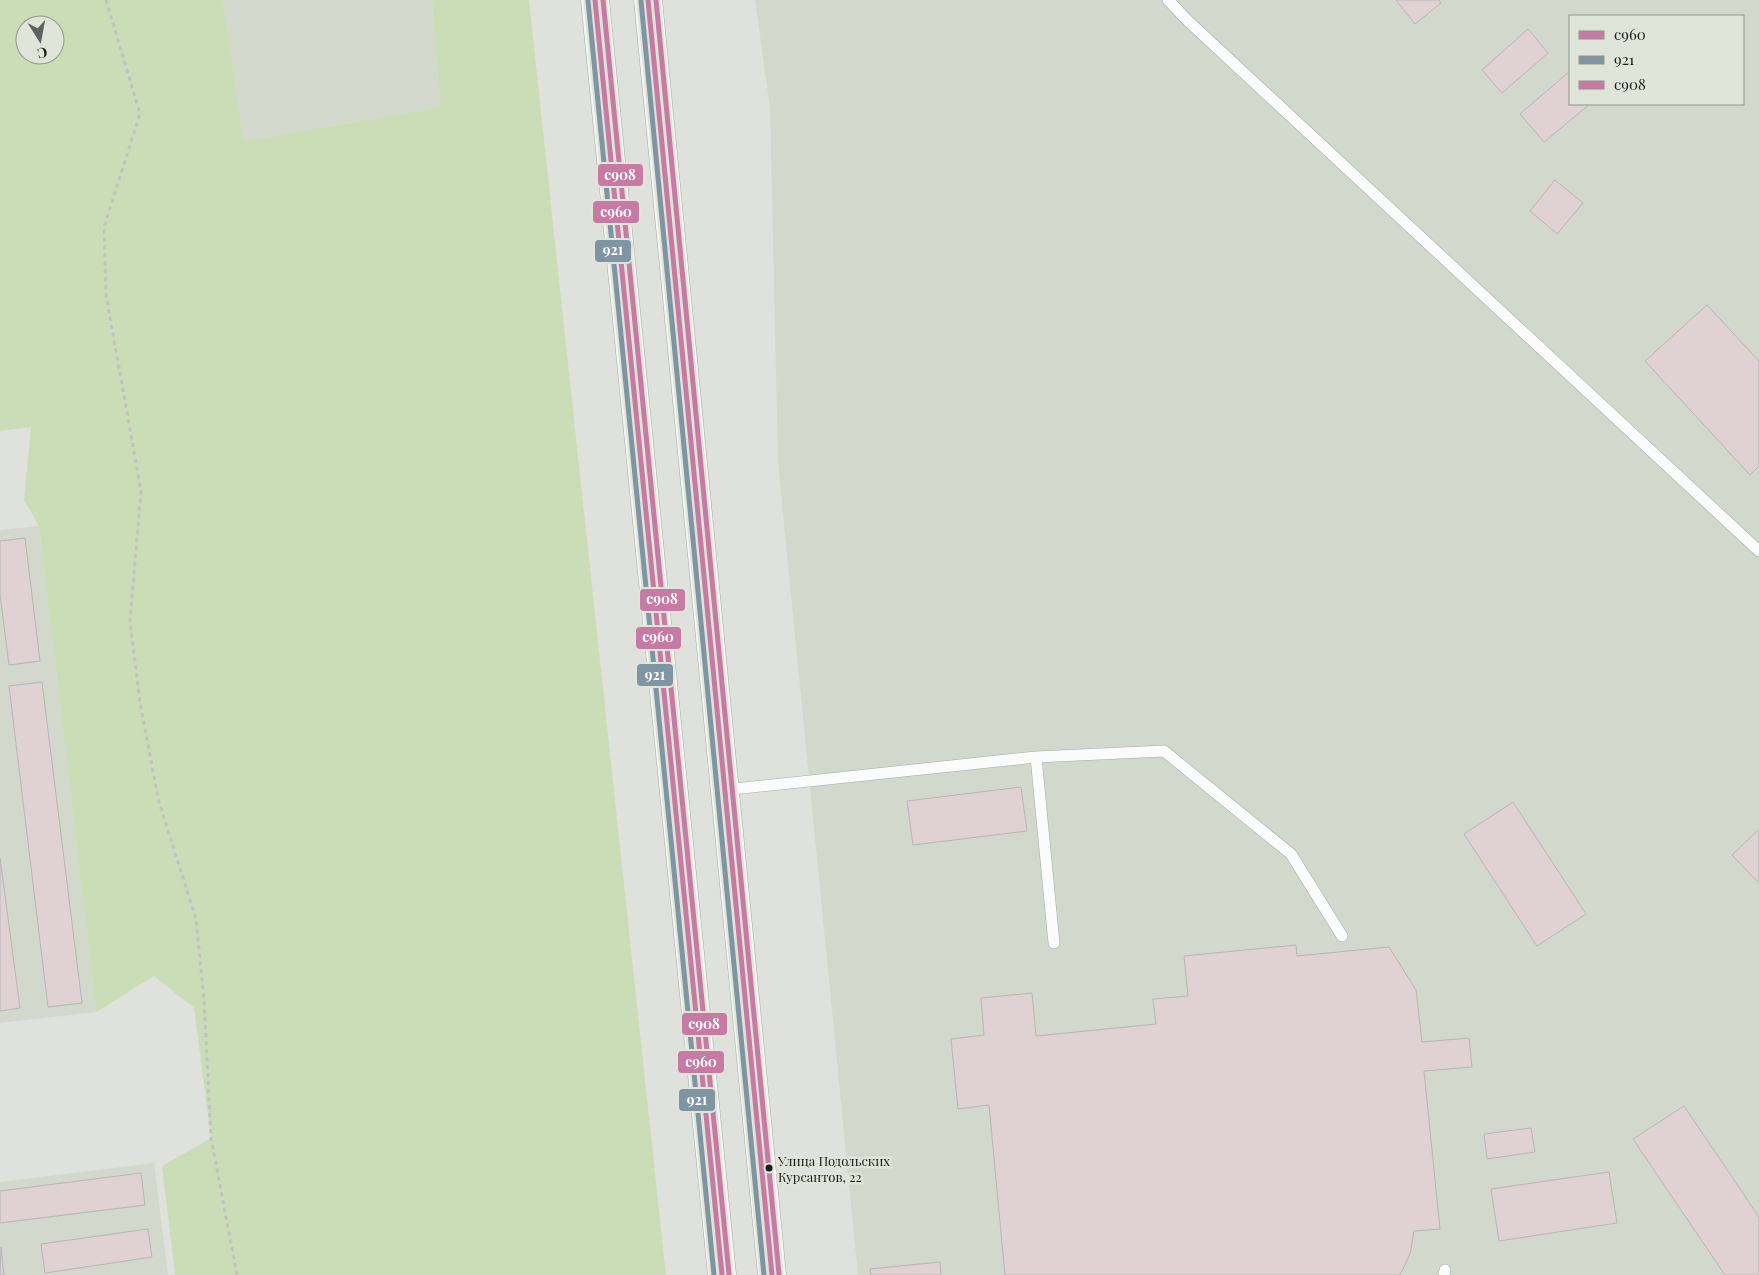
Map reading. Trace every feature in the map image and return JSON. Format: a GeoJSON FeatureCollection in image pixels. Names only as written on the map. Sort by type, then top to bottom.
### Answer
{"type":"FeatureCollection","features":[{"type":"Feature","properties":{"kind":"main road"},"geometry":{"type":"LineString","coordinates":[[595,0],[722,1275]]}},
{"type":"Feature","properties":{"kind":"main road"},"geometry":{"type":"LineString","coordinates":[[648,0],[772,1275]]}},
{"type":"Feature","properties":{"kind":"lane"},"geometry":{"type":"LineString","coordinates":[[1168,0],[1187,20],[1759,551]]}},
{"type":"Feature","properties":{"kind":"lane"},"geometry":{"type":"LineString","coordinates":[[724,790],[1036,757],[1164,751],[1291,854],[1342,936]]}},
{"type":"Feature","properties":{"kind":"lane"},"geometry":{"type":"LineString","coordinates":[[1036,757],[1054,943]]}},
{"type":"Feature","properties":{"kind":"path"},"geometry":{"type":"LineString","coordinates":[[106,0],[140,114],[104,227],[106,295],[141,491],[130,621],[140,703],[159,802],[196,919],[204,1000],[211,1138],[237,1275]]}},
{"type":"Feature","properties":{"kind":"shaded area"},"geometry":{"type":"Polygon","coordinates":[[[223,0],[432,0],[440,107],[244,141],[223,0]]]}},
{"type":"Feature","properties":{"kind":"shaded area"},"geometry":{"type":"Polygon","coordinates":[[[755,0],[1759,0],[1759,1275],[858,1275],[778,463],[770,108],[755,0]]]}},
{"type":"Feature","properties":{"kind":"shaded area"},"geometry":{"type":"Polygon","coordinates":[[[39,526],[96,1012],[0,1023],[0,530],[39,526]]]}},
{"type":"Feature","properties":{"kind":"shaded area"},"geometry":{"type":"Polygon","coordinates":[[[154,1163],[168,1275],[0,1275],[0,1182],[154,1163]]]}},
{"type":"Feature","properties":{"kind":"green space"},"geometry":{"type":"Polygon","coordinates":[[[0,0],[223,0],[244,141],[440,107],[432,0],[529,0],[666,1275],[175,1275],[162,1166],[211,1138],[194,1008],[154,976],[96,1012],[39,526],[24,500],[31,427],[0,431],[0,0]]]}},
{"type":"Feature","properties":{"kind":"building"},"geometry":{"type":"Polygon","coordinates":[[[1396,0],[1439,0],[1441,3],[1415,24],[1396,0]]]}},
{"type":"Feature","properties":{"kind":"building"},"geometry":{"type":"Polygon","coordinates":[[[1528,29],[1548,53],[1502,93],[1482,70],[1528,29]]]}},
{"type":"Feature","properties":{"kind":"building"},"geometry":{"type":"Polygon","coordinates":[[[1569,72],[1569,105],[1589,105],[1544,142],[1520,114],[1569,72]]]}},
{"type":"Feature","properties":{"kind":"building"},"geometry":{"type":"Polygon","coordinates":[[[1555,180],[1583,203],[1557,234],[1530,211],[1555,180]]]}},
{"type":"Feature","properties":{"kind":"building"},"geometry":{"type":"Polygon","coordinates":[[[1707,305],[1759,361],[1759,466],[1750,475],[1645,361],[1707,305]]]}},
{"type":"Feature","properties":{"kind":"building"},"geometry":{"type":"Polygon","coordinates":[[[25,538],[40,661],[9,665],[0,594],[0,541],[25,538]]]}},
{"type":"Feature","properties":{"kind":"building"},"geometry":{"type":"Polygon","coordinates":[[[42,682],[82,1003],[48,1007],[9,686],[42,682]]]}},
{"type":"Feature","properties":{"kind":"building"},"geometry":{"type":"Polygon","coordinates":[[[1021,787],[1027,831],[913,845],[907,801],[1021,787]]]}},
{"type":"Feature","properties":{"kind":"building"},"geometry":{"type":"Polygon","coordinates":[[[1513,802],[1586,914],[1537,946],[1464,834],[1513,802]]]}},
{"type":"Feature","properties":{"kind":"building"},"geometry":{"type":"Polygon","coordinates":[[[1759,829],[1759,883],[1732,855],[1759,829]]]}},
{"type":"Feature","properties":{"kind":"building"},"geometry":{"type":"Polygon","coordinates":[[[0,858],[20,1008],[0,1011],[0,858]]]}},
{"type":"Feature","properties":{"kind":"building"},"geometry":{"type":"Polygon","coordinates":[[[1296,945],[1297,956],[1389,947],[1416,990],[1422,1042],[1469,1038],[1472,1067],[1424,1071],[1440,1229],[1414,1231],[1410,1254],[1400,1275],[1005,1275],[989,1105],[958,1109],[951,1039],[984,1035],[981,998],[1032,993],[1036,1036],[1156,1024],[1153,999],[1188,996],[1184,956],[1296,945]]]}},
{"type":"Feature","properties":{"kind":"building"},"geometry":{"type":"Polygon","coordinates":[[[1684,1106],[1759,1217],[1759,1275],[1725,1275],[1633,1139],[1684,1106]]]}},
{"type":"Feature","properties":{"kind":"building"},"geometry":{"type":"Polygon","coordinates":[[[1531,1128],[1535,1152],[1487,1159],[1484,1134],[1531,1128]]]}},
{"type":"Feature","properties":{"kind":"building"},"geometry":{"type":"Polygon","coordinates":[[[1609,1172],[1617,1223],[1499,1241],[1491,1189],[1609,1172]]]}},
{"type":"Feature","properties":{"kind":"building"},"geometry":{"type":"Polygon","coordinates":[[[141,1173],[145,1205],[0,1223],[0,1191],[141,1173]]]}},
{"type":"Feature","properties":{"kind":"building"},"geometry":{"type":"Polygon","coordinates":[[[148,1229],[152,1257],[45,1273],[41,1244],[148,1229]]]}},
{"type":"Feature","properties":{"kind":"building"},"geometry":{"type":"Polygon","coordinates":[[[1,1247],[4,1275],[0,1275],[1,1247]]]}},
{"type":"Feature","properties":{"kind":"building"},"geometry":{"type":"Polygon","coordinates":[[[940,1262],[941,1275],[871,1275],[870,1269],[940,1262]]]}},
{"type":"Feature","properties":{"kind":"transit line","name":"с960"},"geometry":{"type":"LineString","coordinates":[[595,0],[722,1275]]}},
{"type":"Feature","properties":{"kind":"transit line","name":"с908"},"geometry":{"type":"LineString","coordinates":[[603,0],[729,1274]]}},
{"type":"Feature","properties":{"kind":"transit line","name":"с960"},"geometry":{"type":"LineString","coordinates":[[648,0],[772,1275]]}},
{"type":"Feature","properties":{"kind":"transit line","name":"с908"},"geometry":{"type":"LineString","coordinates":[[656,0],[779,1274]]}},
{"type":"Feature","properties":{"kind":"transit line","name":"921"},"geometry":{"type":"LineString","coordinates":[[588,1],[714,1275]]}},
{"type":"Feature","properties":{"kind":"transit line","name":"921"},"geometry":{"type":"LineString","coordinates":[[641,1],[764,1275]]}},
{"type":"Feature","properties":{"kind":"place","name":"Улица Подольских Курсантов, 22"},"geometry":{"type":"Point","coordinates":[769,1168]}}]}
